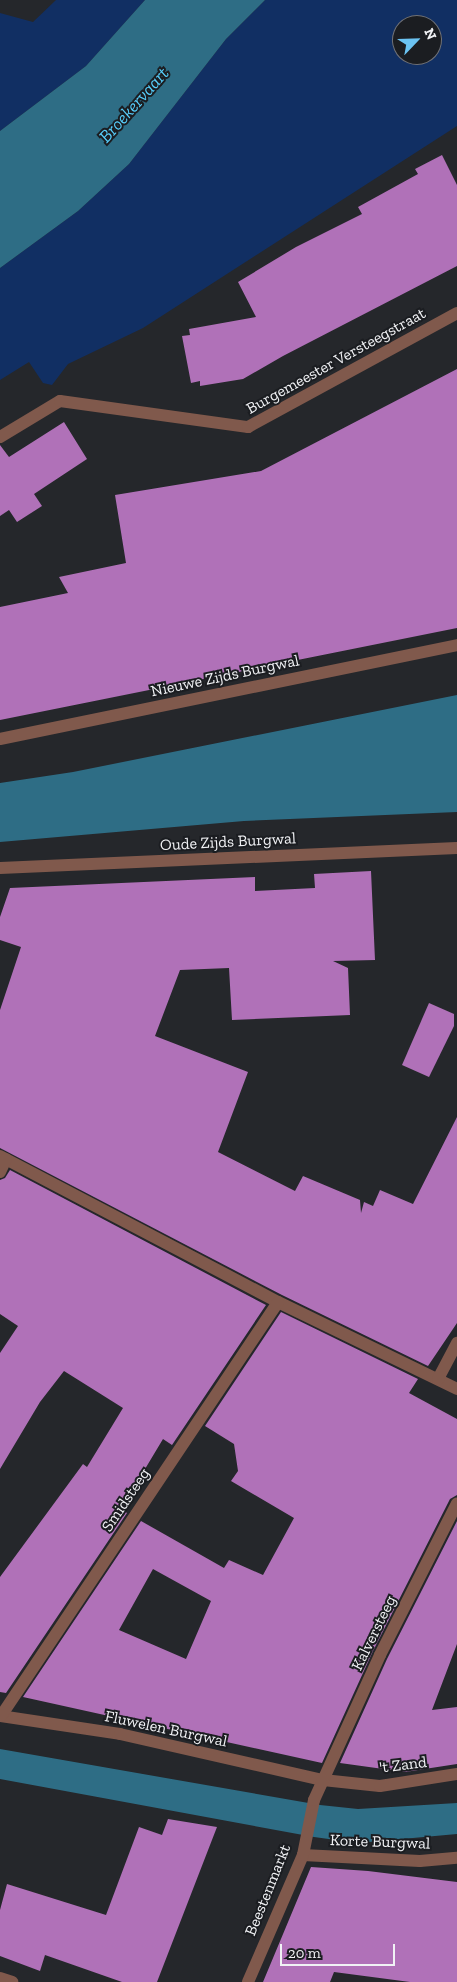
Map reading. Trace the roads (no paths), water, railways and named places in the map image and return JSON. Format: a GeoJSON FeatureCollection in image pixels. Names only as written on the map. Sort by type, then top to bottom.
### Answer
{"type":"FeatureCollection","features":[{"type":"Feature","properties":{"kind":"street","name":"Burgemeester Versteegstraat"},"geometry":{"type":"LineString","coordinates":[[0,438],[60,401],[248,427],[457,313]]}},
{"type":"Feature","properties":{"kind":"street","name":"Nieuwe Zijds Burgwal"},"geometry":{"type":"LineString","coordinates":[[0,739],[457,645]]}},
{"type":"Feature","properties":{"kind":"street","name":"Oude Zijds Burgwal"},"geometry":{"type":"LineString","coordinates":[[0,868],[457,848]]}},
{"type":"Feature","properties":{"kind":"street"},"geometry":{"type":"LineString","coordinates":[[0,1172],[3,1157],[278,1302],[457,1389]]}},
{"type":"Feature","properties":{"kind":"street","name":"Smidsteeg"},"geometry":{"type":"LineString","coordinates":[[1,1716],[278,1302]]}},
{"type":"Feature","properties":{"kind":"street"},"geometry":{"type":"LineString","coordinates":[[438,1379],[457,1343]]}},
{"type":"Feature","properties":{"kind":"street","name":"Kalversteeg"},"geometry":{"type":"LineString","coordinates":[[323,1780],[380,1655],[457,1503]]}},
{"type":"Feature","properties":{"kind":"street","name":"Fluwelen Burgwal"},"geometry":{"type":"LineString","coordinates":[[1,1716],[120,1734],[323,1780]]}},
{"type":"Feature","properties":{"kind":"street","name":"'t Zand"},"geometry":{"type":"LineString","coordinates":[[323,1780],[380,1786],[457,1774]]}},
{"type":"Feature","properties":{"kind":"street","name":"Beestenmarkt"},"geometry":{"type":"LineString","coordinates":[[248,1982],[302,1855],[314,1800],[323,1780]]}},
{"type":"Feature","properties":{"kind":"street","name":"Korte Burgwal"},"geometry":{"type":"LineString","coordinates":[[302,1855],[420,1861],[457,1858]]}},
{"type":"Feature","properties":{"kind":"street"},"geometry":{"type":"LineString","coordinates":[[0,1978],[12,1982]]}},
{"type":"Feature","properties":{"kind":"water","name":"Broekervaart"},"geometry":{"type":"Polygon","coordinates":[[[145,0],[265,0],[226,39],[129,164],[78,211],[0,268],[0,131],[86,66],[145,0]]]}},
{"type":"Feature","properties":{"kind":"water"},"geometry":{"type":"Polygon","coordinates":[[[457,695],[457,812],[244,821],[0,842],[0,783],[73,772],[457,695]]]}},
{"type":"Feature","properties":{"kind":"water"},"geometry":{"type":"Polygon","coordinates":[[[0,1749],[320,1805],[358,1809],[457,1803],[457,1834],[358,1843],[314,1837],[0,1779],[0,1749]]]}}]}
